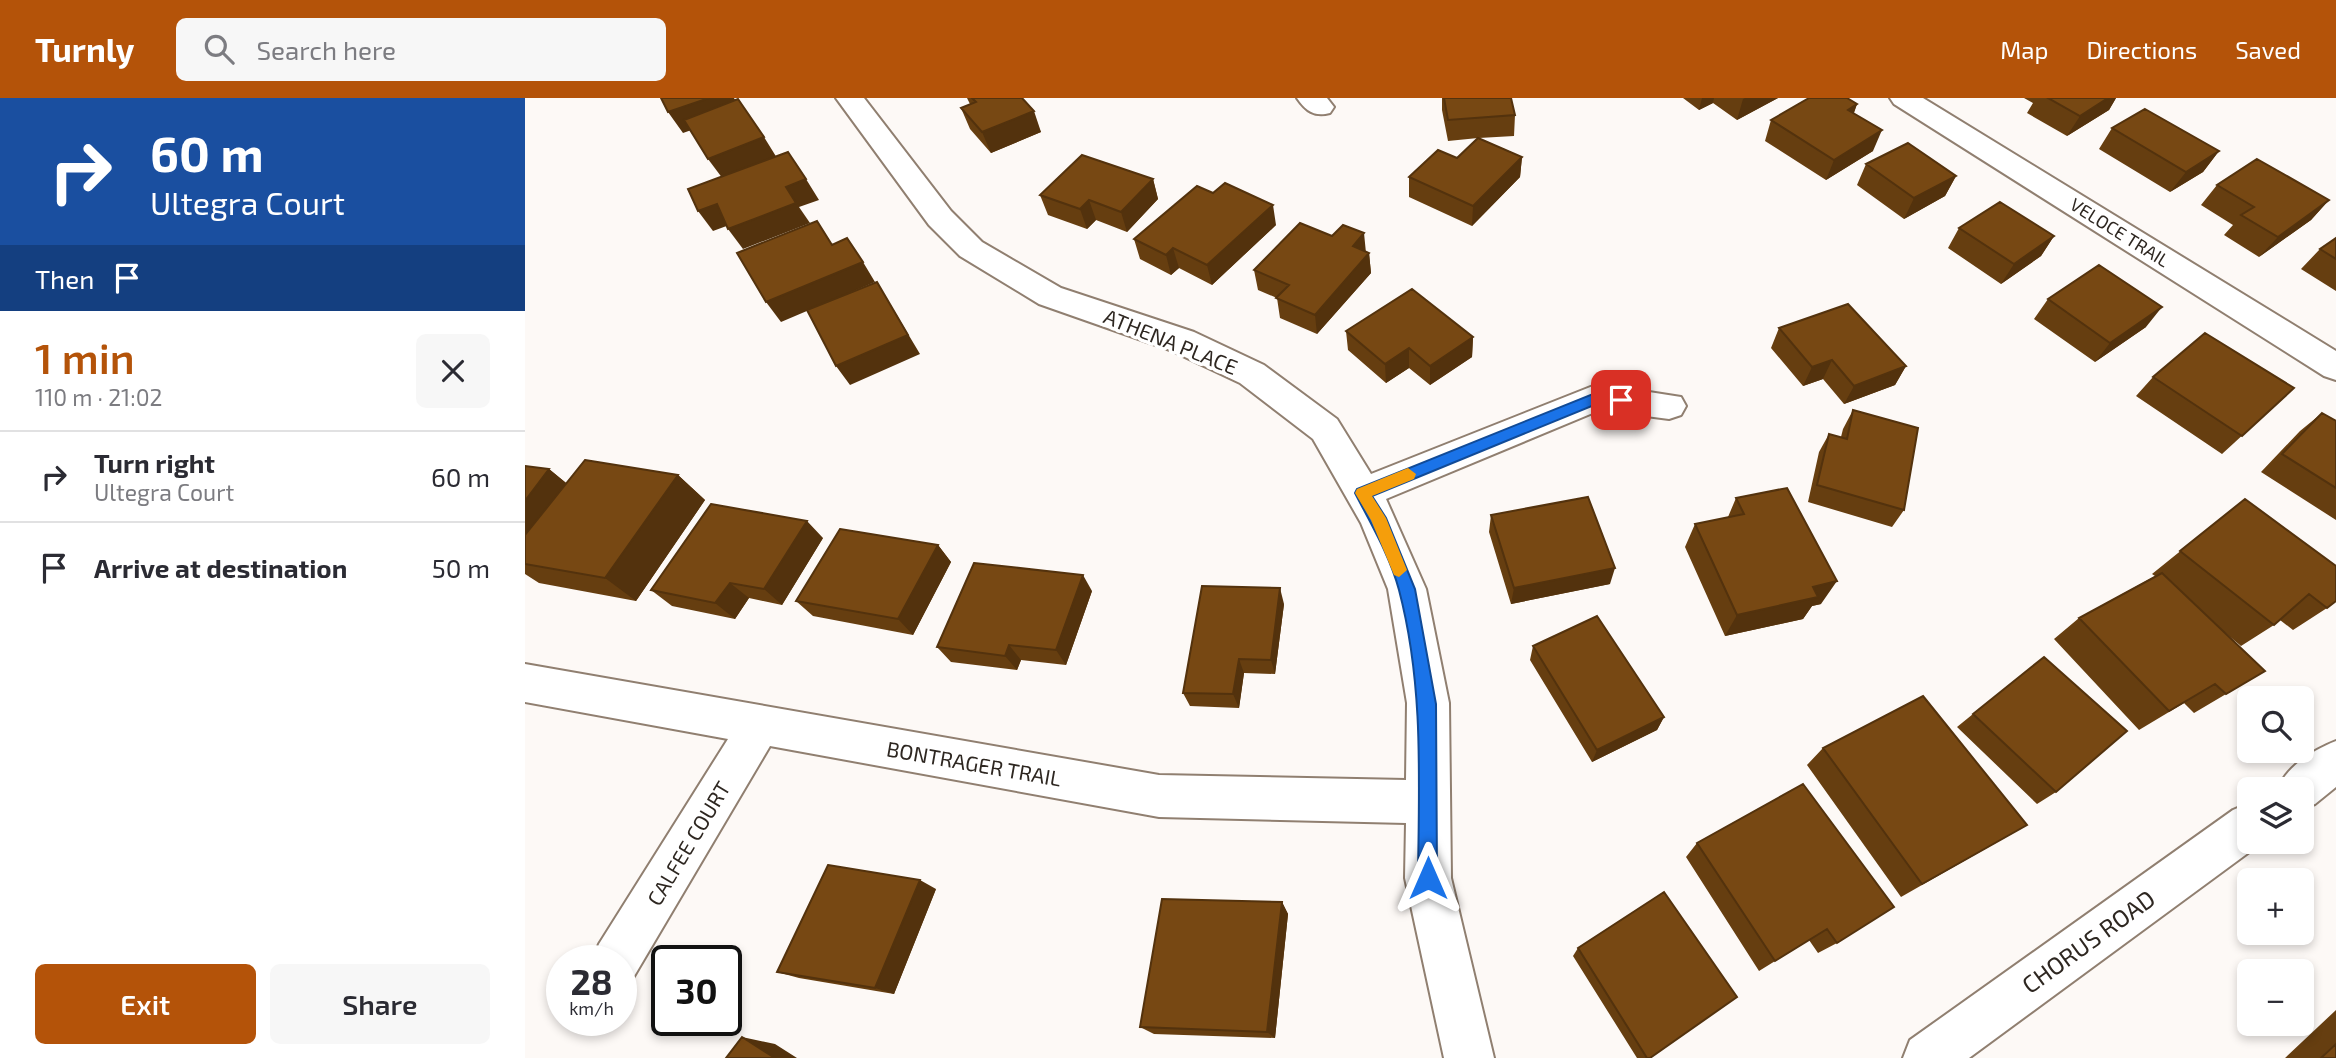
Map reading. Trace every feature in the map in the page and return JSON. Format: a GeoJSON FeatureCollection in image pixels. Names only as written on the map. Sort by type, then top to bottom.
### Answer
{"type":"FeatureCollection","features":[{"type":"Feature","properties":{"kind":"street","name":"VELOCE TRAIL"},"geometry":{"type":"LineString","coordinates":[[1904,98],[2336,367]]}},
{"type":"Feature","properties":{"kind":"street","name":"ATHENA PLACE"},"geometry":{"type":"LineString","coordinates":[[854,99],[940,218],[971,249],[1050,296],[1182,341],[1252,374],[1325,429],[1378,518],[1407,589],[1428,704],[1428,878],[1469,1058]]}},
{"type":"Feature","properties":{"kind":"street"},"geometry":{"type":"LineString","coordinates":[[1363,493],[1598,397],[1669,405]]}},
{"type":"Feature","properties":{"kind":"street","name":"BONTRAGER TRAIL"},"geometry":{"type":"LineString","coordinates":[[525,683],[1159,796],[1428,802]]}},
{"type":"Feature","properties":{"kind":"street","name":"CALFEE COURT"},"geometry":{"type":"LineString","coordinates":[[626,945],[760,725]]}},
{"type":"Feature","properties":{"kind":"street"},"geometry":{"type":"LineString","coordinates":[[2314,778],[2336,761]]}},
{"type":"Feature","properties":{"kind":"street","name":"CHORUS ROAD"},"geometry":{"type":"LineString","coordinates":[[1929,1058],[2237,834]]}},
{"type":"Feature","properties":{"kind":"building"},"geometry":{"type":"Polygon","coordinates":[[[661,98],[709,98],[668,112],[661,98]]]}},
{"type":"Feature","properties":{"kind":"building"},"geometry":{"type":"Polygon","coordinates":[[[972,98],[1022,98],[1034,111],[982,132],[961,108],[976,102],[972,98]]]}},
{"type":"Feature","properties":{"kind":"building"},"geometry":{"type":"Polygon","coordinates":[[[1444,98],[1511,98],[1515,115],[1448,120],[1444,98]]]}},
{"type":"Feature","properties":{"kind":"building"},"geometry":{"type":"Polygon","coordinates":[[[1809,98],[1847,98],[1857,104],[1848,110],[1882,130],[1834,160],[1771,120],[1809,98]]]}},
{"type":"Feature","properties":{"kind":"building"},"geometry":{"type":"Polygon","coordinates":[[[2048,98],[2108,98],[2080,116],[2048,98]]]}},
{"type":"Feature","properties":{"kind":"building"},"geometry":{"type":"Polygon","coordinates":[[[738,99],[764,137],[708,159],[684,120],[738,99]]]}},
{"type":"Feature","properties":{"kind":"building"},"geometry":{"type":"Polygon","coordinates":[[[2145,109],[2219,151],[2186,172],[2112,128],[2145,109]]]}},
{"type":"Feature","properties":{"kind":"building"},"geometry":{"type":"Polygon","coordinates":[[[1478,138],[1522,157],[1473,206],[1409,177],[1438,150],[1457,158],[1478,138]]]}},
{"type":"Feature","properties":{"kind":"building"},"geometry":{"type":"Polygon","coordinates":[[[1908,143],[1956,176],[1914,198],[1866,164],[1908,143]]]}},
{"type":"Feature","properties":{"kind":"building"},"geometry":{"type":"Polygon","coordinates":[[[788,152],[806,179],[786,187],[796,203],[728,229],[717,204],[698,211],[688,189],[788,152]]]}},
{"type":"Feature","properties":{"kind":"building"},"geometry":{"type":"Polygon","coordinates":[[[1082,155],[1153,179],[1121,212],[1089,200],[1080,209],[1040,195],[1082,155]]]}},
{"type":"Feature","properties":{"kind":"building"},"geometry":{"type":"Polygon","coordinates":[[[2257,159],[2329,200],[2278,237],[2241,215],[2254,207],[2217,185],[2257,159]]]}},
{"type":"Feature","properties":{"kind":"building"},"geometry":{"type":"Polygon","coordinates":[[[1225,183],[1273,205],[1207,265],[1173,248],[1166,255],[1134,239],[1197,186],[1213,193],[1225,183]]]}},
{"type":"Feature","properties":{"kind":"building"},"geometry":{"type":"Polygon","coordinates":[[[2000,202],[2054,236],[2014,264],[1959,228],[2000,202]]]}},
{"type":"Feature","properties":{"kind":"building"},"geometry":{"type":"Polygon","coordinates":[[[817,221],[832,245],[847,238],[863,262],[766,302],[737,253],[817,221]]]}},
{"type":"Feature","properties":{"kind":"building"},"geometry":{"type":"Polygon","coordinates":[[[1300,223],[1332,236],[1343,225],[1364,233],[1353,246],[1369,253],[1315,315],[1276,298],[1289,285],[1254,270],[1300,223]]]}},
{"type":"Feature","properties":{"kind":"building"},"geometry":{"type":"Polygon","coordinates":[[[2336,238],[2336,259],[2320,249],[2336,238]]]}},
{"type":"Feature","properties":{"kind":"building"},"geometry":{"type":"Polygon","coordinates":[[[2099,265],[2162,307],[2110,343],[2048,299],[2099,265]]]}},
{"type":"Feature","properties":{"kind":"building"},"geometry":{"type":"Polygon","coordinates":[[[877,282],[908,335],[836,366],[807,310],[877,282]]]}},
{"type":"Feature","properties":{"kind":"building"},"geometry":{"type":"Polygon","coordinates":[[[1412,289],[1473,337],[1430,366],[1409,348],[1385,364],[1346,331],[1412,289]]]}},
{"type":"Feature","properties":{"kind":"building"},"geometry":{"type":"Polygon","coordinates":[[[1848,304],[1906,366],[1854,386],[1832,360],[1812,367],[1779,328],[1848,304]]]}},
{"type":"Feature","properties":{"kind":"building"},"geometry":{"type":"Polygon","coordinates":[[[2205,333],[2294,388],[2242,436],[2153,377],[2205,333]]]}},
{"type":"Feature","properties":{"kind":"building"},"geometry":{"type":"Polygon","coordinates":[[[1853,410],[1918,428],[1904,510],[1817,485],[1829,434],[1847,439],[1853,410]]]}},
{"type":"Feature","properties":{"kind":"building"},"geometry":{"type":"Polygon","coordinates":[[[2322,413],[2336,421],[2336,488],[2282,454],[2322,413]]]}},
{"type":"Feature","properties":{"kind":"building"},"geometry":{"type":"Polygon","coordinates":[[[585,460],[678,475],[605,578],[525,564],[525,535],[585,460]]]}},
{"type":"Feature","properties":{"kind":"building"},"geometry":{"type":"Polygon","coordinates":[[[525,466],[549,469],[525,501],[525,466]]]}},
{"type":"Feature","properties":{"kind":"building"},"geometry":{"type":"Polygon","coordinates":[[[1787,488],[1837,581],[1813,587],[1818,597],[1737,615],[1695,524],[1744,514],[1736,498],[1787,488]]]}},
{"type":"Feature","properties":{"kind":"building"},"geometry":{"type":"Polygon","coordinates":[[[1588,497],[1615,568],[1514,588],[1491,515],[1588,497]]]}},
{"type":"Feature","properties":{"kind":"building"},"geometry":{"type":"Polygon","coordinates":[[[2245,499],[2336,566],[2336,601],[2327,608],[2309,594],[2274,625],[2180,551],[2245,499]]]}},
{"type":"Feature","properties":{"kind":"building"},"geometry":{"type":"Polygon","coordinates":[[[711,504],[807,521],[764,589],[730,583],[715,603],[651,590],[711,504]]]}},
{"type":"Feature","properties":{"kind":"building"},"geometry":{"type":"Polygon","coordinates":[[[840,529],[938,545],[898,619],[796,601],[840,529]]]}},
{"type":"Feature","properties":{"kind":"building"},"geometry":{"type":"Polygon","coordinates":[[[974,563],[1083,575],[1056,650],[1009,645],[1005,656],[937,647],[974,563]]]}},
{"type":"Feature","properties":{"kind":"building"},"geometry":{"type":"Polygon","coordinates":[[[2162,573],[2265,671],[2226,694],[2215,684],[2169,711],[2079,618],[2162,573]]]}},
{"type":"Feature","properties":{"kind":"building"},"geometry":{"type":"Polygon","coordinates":[[[1202,586],[1280,588],[1271,660],[1239,659],[1233,694],[1183,693],[1202,586]]]}},
{"type":"Feature","properties":{"kind":"building"},"geometry":{"type":"Polygon","coordinates":[[[1597,616],[1664,717],[1597,750],[1533,646],[1597,616]]]}},
{"type":"Feature","properties":{"kind":"building"},"geometry":{"type":"Polygon","coordinates":[[[2044,657],[2127,731],[2056,792],[1973,714],[2044,657]]]}},
{"type":"Feature","properties":{"kind":"building"},"geometry":{"type":"Polygon","coordinates":[[[1923,696],[2027,825],[1922,884],[1823,748],[1923,696]]]}},
{"type":"Feature","properties":{"kind":"building"},"geometry":{"type":"Polygon","coordinates":[[[1803,784],[1894,907],[1837,943],[1827,929],[1775,961],[1697,843],[1803,784]]]}},
{"type":"Feature","properties":{"kind":"building"},"geometry":{"type":"Polygon","coordinates":[[[828,865],[920,880],[875,988],[777,972],[828,865]]]}},
{"type":"Feature","properties":{"kind":"building"},"geometry":{"type":"Polygon","coordinates":[[[1664,892],[1737,997],[1647,1058],[1578,948],[1664,892]]]}},
{"type":"Feature","properties":{"kind":"building"},"geometry":{"type":"Polygon","coordinates":[[[1162,899],[1282,902],[1267,1032],[1140,1027],[1162,899]]]}},
{"type":"Feature","properties":{"kind":"building"},"geometry":{"type":"Polygon","coordinates":[[[742,1037],[775,1058],[726,1058],[742,1037]]]}},
{"type":"Feature","properties":{"kind":"building"},"geometry":{"type":"Polygon","coordinates":[[[2336,1044],[2336,1058],[2321,1058],[2336,1044]]]}},
{"type":"Feature","properties":{"kind":"slow traffic"},"geometry":{"type":"LineString","coordinates":[[1399,570],[1378,518],[1363,493],[1408,474]]}},
{"type":"Feature","properties":{"kind":"route"},"geometry":{"type":"LineString","coordinates":[[1428,878],[1428,704],[1407,589],[1378,518],[1363,493],[1598,397],[1621,400]]}}]}
